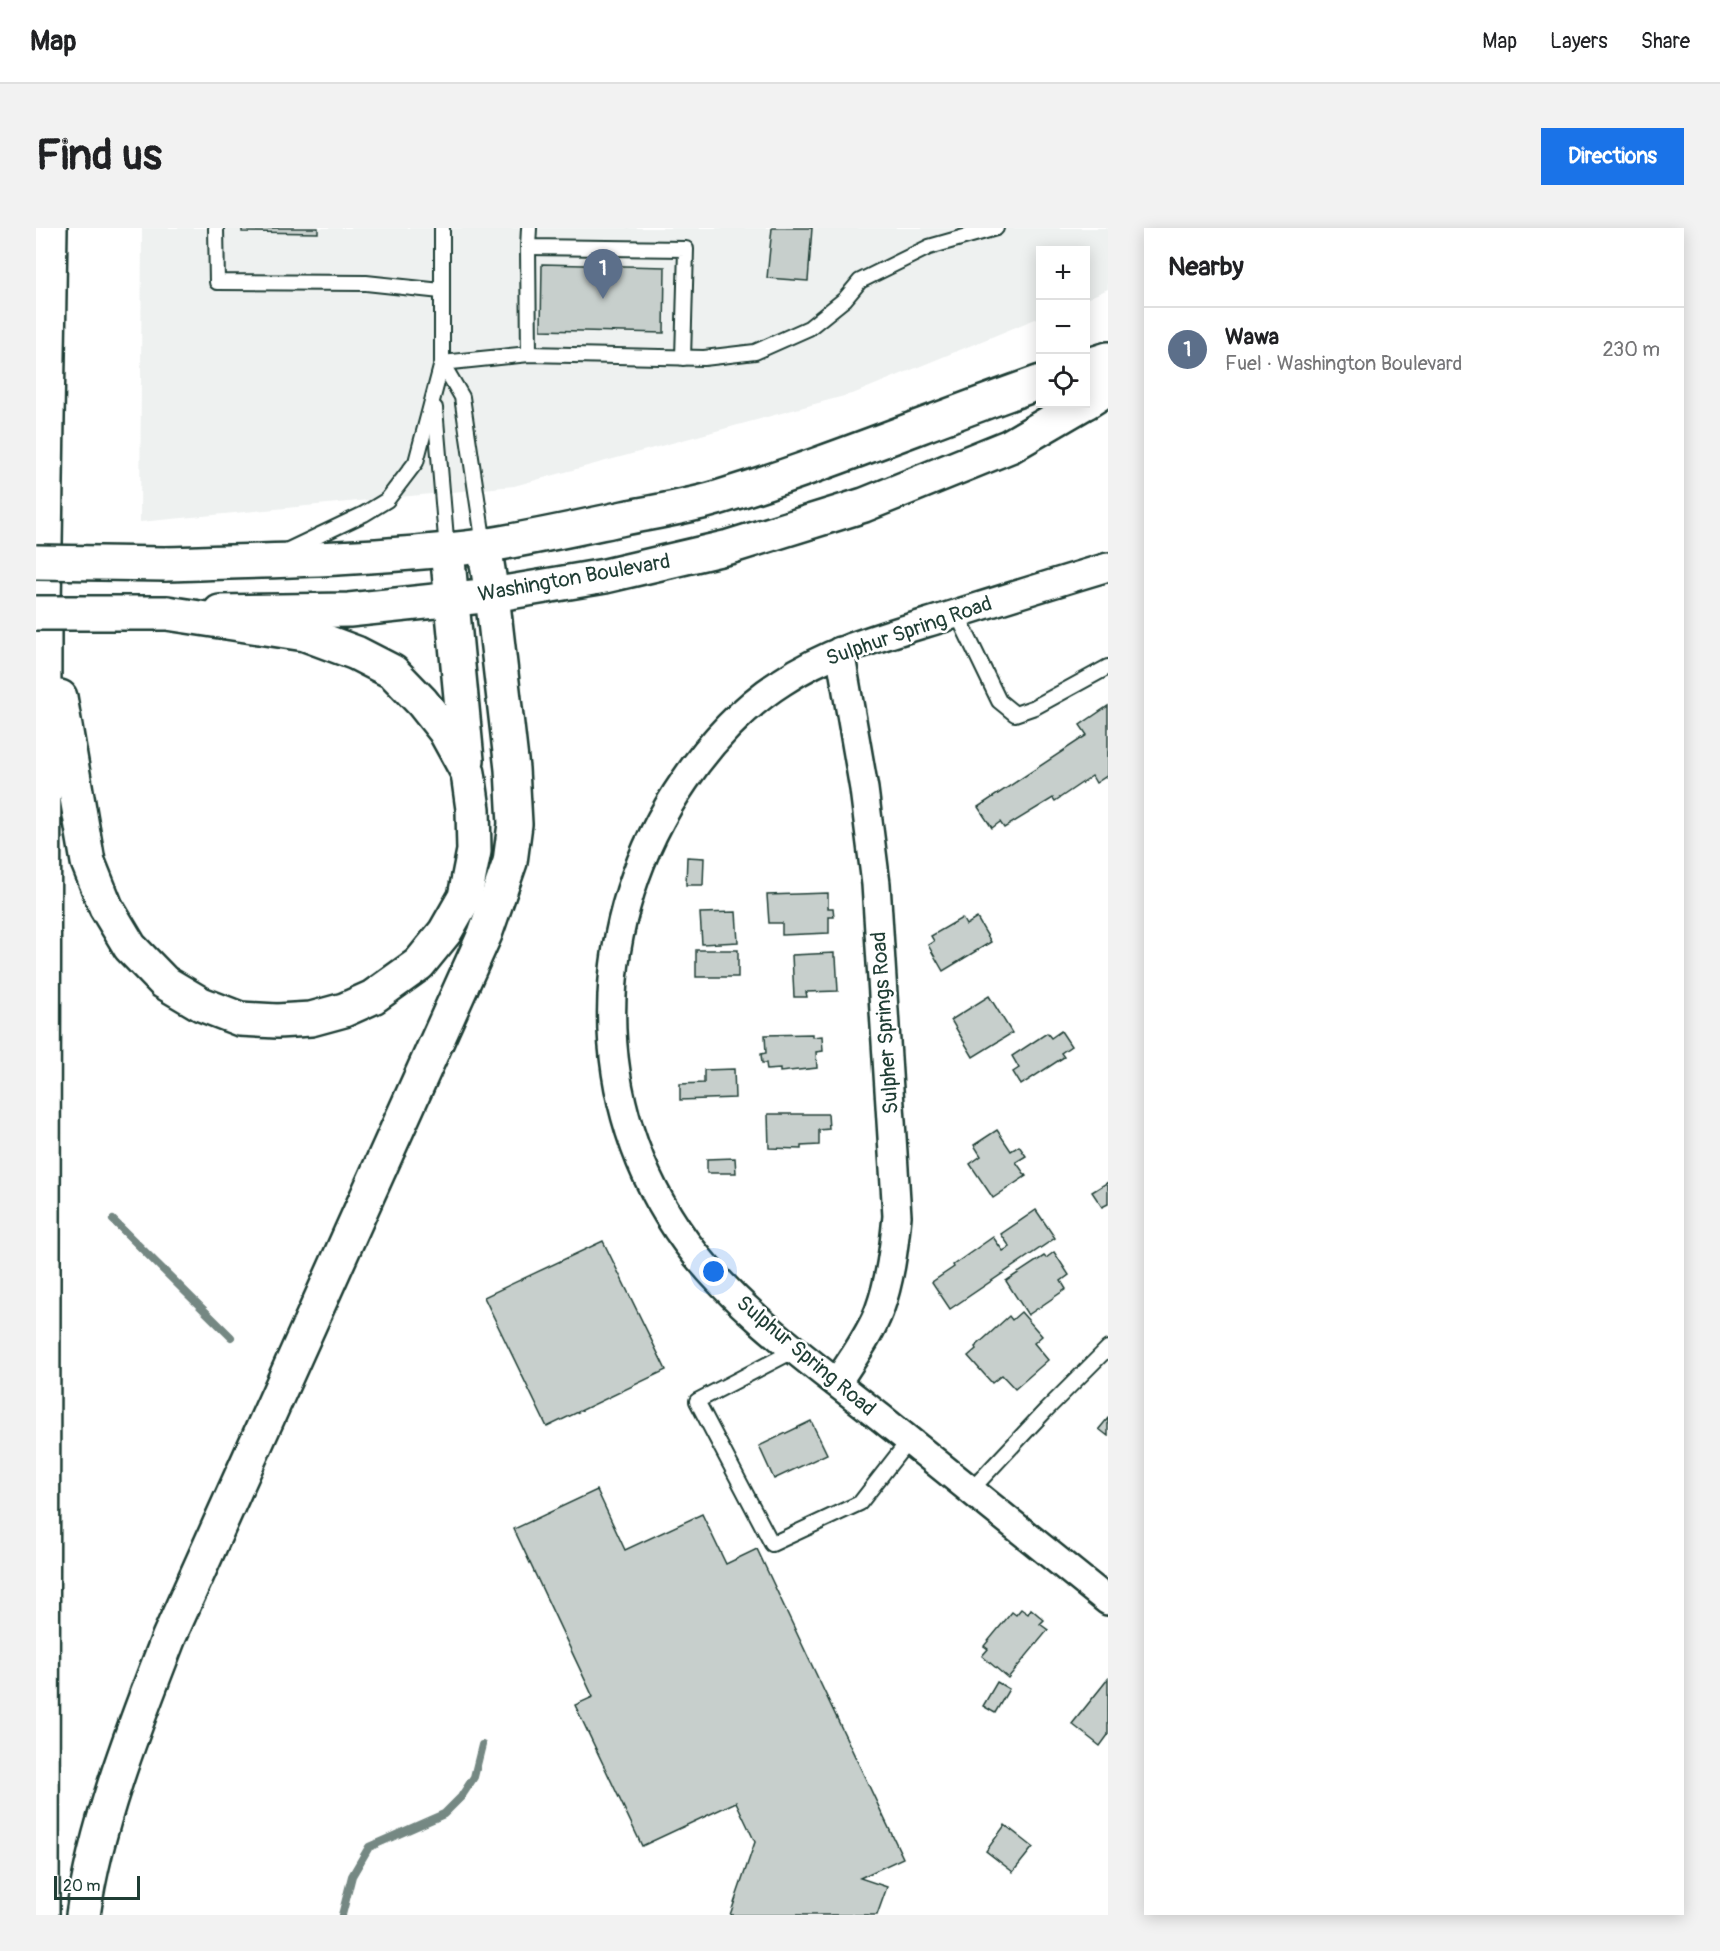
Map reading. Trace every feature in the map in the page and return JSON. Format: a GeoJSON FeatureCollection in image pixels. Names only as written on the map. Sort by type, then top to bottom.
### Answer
{"type":"FeatureCollection","features":[{"type":"Feature","properties":{"kind":"main road"},"geometry":{"type":"LineString","coordinates":[[42,1915],[40,610],[50,228]]}},
{"type":"Feature","properties":{"kind":"main road"},"geometry":{"type":"LineString","coordinates":[[1090,365],[1108,359]]}},
{"type":"Feature","properties":{"kind":"main road"},"geometry":{"type":"LineString","coordinates":[[36,562],[165,564],[262,561],[484,545],[715,499],[850,453],[954,412],[1036,384]]}},
{"type":"Feature","properties":{"kind":"main road","name":"Washington Boulevard"},"geometry":{"type":"LineString","coordinates":[[1090,399],[1108,388]]}},
{"type":"Feature","properties":{"kind":"main road","name":"Washington Boulevard"},"geometry":{"type":"LineString","coordinates":[[40,610],[167,613],[349,610],[492,595],[605,576],[729,547],[864,505],[1010,446],[1075,408]]}},
{"type":"Feature","properties":{"kind":"main road"},"geometry":{"type":"LineString","coordinates":[[83,1915],[101,1832],[131,1736],[169,1637],[485,934],[510,862],[515,824],[512,768],[484,545]]}},
{"type":"Feature","properties":{"kind":"main road"},"geometry":{"type":"LineString","coordinates":[[40,610],[88,862],[105,907],[130,947],[164,982],[201,1004],[240,1019],[277,1021],[311,1019],[344,1010],[373,997],[419,964],[445,932],[465,897],[474,851],[473,809],[447,549]]}},
{"type":"Feature","properties":{"kind":"main road"},"geometry":{"type":"LineString","coordinates":[[167,613],[305,634],[356,653],[393,672],[446,731],[468,773]]}},
{"type":"Feature","properties":{"kind":"street","name":"Sulphur Spring Road"},"geometry":{"type":"LineString","coordinates":[[1108,567],[840,651],[781,682],[738,717],[701,756],[672,798],[645,849],[626,902],[614,960],[612,1036],[619,1086],[632,1142],[655,1194],[687,1242],[727,1290],[795,1350],[1108,1601]]}},
{"type":"Feature","properties":{"kind":"street","name":"Sulpher Springs Road"},"geometry":{"type":"LineString","coordinates":[[837,1383],[879,1312],[894,1250],[897,1216],[876,884],[864,789],[840,651]]}},
{"type":"Feature","properties":{"kind":"lane"},"geometry":{"type":"LineString","coordinates":[[216,228],[217,282],[366,283],[441,291]]}},
{"type":"Feature","properties":{"kind":"lane"},"geometry":{"type":"LineString","coordinates":[[262,561],[364,514],[387,500],[416,462],[442,363],[442,228]]}},
{"type":"Feature","properties":{"kind":"lane"},"geometry":{"type":"LineString","coordinates":[[529,228],[529,354]]}},
{"type":"Feature","properties":{"kind":"lane"},"geometry":{"type":"LineString","coordinates":[[442,363],[529,354],[704,358],[755,352],[809,328],[845,299],[860,282],[929,247],[996,228]]}},
{"type":"Feature","properties":{"kind":"lane"},"geometry":{"type":"LineString","coordinates":[[528,247],[686,249],[683,358]]}},
{"type":"Feature","properties":{"kind":"lane"},"geometry":{"type":"LineString","coordinates":[[442,363],[462,397],[484,545]]}},
{"type":"Feature","properties":{"kind":"lane"},"geometry":{"type":"LineString","coordinates":[[434,400],[447,549]]}},
{"type":"Feature","properties":{"kind":"lane"},"geometry":{"type":"LineString","coordinates":[[957,614],[999,700],[1015,714],[1035,707],[1108,667]]}},
{"type":"Feature","properties":{"kind":"lane"},"geometry":{"type":"LineString","coordinates":[[971,1490],[1108,1348]]}},
{"type":"Feature","properties":{"kind":"lane"},"geometry":{"type":"LineString","coordinates":[[795,1350],[697,1401],[772,1544],[860,1503],[909,1440]]}},
{"type":"Feature","properties":{"kind":"shaded area"},"geometry":{"type":"Polygon","coordinates":[[[142,228],[1108,228],[1108,289],[1090,297],[1090,246],[1036,246],[1036,319],[855,393],[514,486],[140,522],[142,228]]]}},
{"type":"Feature","properties":{"kind":"building"},"geometry":{"type":"Polygon","coordinates":[[[242,228],[318,228],[318,233],[242,232],[242,228]]]}},
{"type":"Feature","properties":{"kind":"building"},"geometry":{"type":"Polygon","coordinates":[[[772,228],[812,228],[808,281],[767,278],[772,228]]]}},
{"type":"Feature","properties":{"kind":"building"},"geometry":{"type":"Polygon","coordinates":[[[542,264],[665,267],[664,333],[541,330],[542,264]]]}},
{"type":"Feature","properties":{"kind":"building"},"geometry":{"type":"Polygon","coordinates":[[[1108,706],[1108,775],[1096,783],[1092,776],[1055,801],[1053,798],[1004,828],[1000,822],[992,828],[978,807],[1087,735],[1080,725],[1108,706]]]}},
{"type":"Feature","properties":{"kind":"building"},"geometry":{"type":"Polygon","coordinates":[[[687,857],[704,858],[703,885],[686,885],[687,857]]]}},
{"type":"Feature","properties":{"kind":"building"},"geometry":{"type":"Polygon","coordinates":[[[828,893],[828,908],[833,908],[834,917],[829,917],[829,933],[782,935],[782,923],[769,923],[767,895],[828,893]]]}},
{"type":"Feature","properties":{"kind":"building"},"geometry":{"type":"Polygon","coordinates":[[[736,912],[738,942],[702,944],[700,913],[736,912]]]}},
{"type":"Feature","properties":{"kind":"building"},"geometry":{"type":"Polygon","coordinates":[[[962,918],[966,925],[977,918],[991,942],[943,971],[928,945],[934,941],[931,936],[962,918]]]}},
{"type":"Feature","properties":{"kind":"building"},"geometry":{"type":"Polygon","coordinates":[[[696,950],[738,950],[738,977],[696,977],[696,950]]]}},
{"type":"Feature","properties":{"kind":"building"},"geometry":{"type":"Polygon","coordinates":[[[834,953],[838,991],[806,992],[807,997],[794,997],[792,955],[834,953]]]}},
{"type":"Feature","properties":{"kind":"building"},"geometry":{"type":"Polygon","coordinates":[[[989,996],[1012,1033],[973,1057],[951,1020],[989,996]]]}},
{"type":"Feature","properties":{"kind":"building"},"geometry":{"type":"Polygon","coordinates":[[[1061,1031],[1071,1046],[1061,1053],[1064,1057],[1021,1085],[1013,1072],[1019,1068],[1012,1056],[1047,1033],[1051,1038],[1061,1031]]]}},
{"type":"Feature","properties":{"kind":"building"},"geometry":{"type":"Polygon","coordinates":[[[812,1034],[812,1037],[822,1036],[823,1051],[816,1052],[817,1068],[780,1072],[780,1069],[767,1070],[766,1063],[762,1063],[761,1054],[766,1053],[765,1035],[812,1034]]]}},
{"type":"Feature","properties":{"kind":"building"},"geometry":{"type":"Polygon","coordinates":[[[734,1069],[735,1098],[680,1100],[680,1084],[704,1083],[704,1070],[734,1069]]]}},
{"type":"Feature","properties":{"kind":"building"},"geometry":{"type":"Polygon","coordinates":[[[768,1114],[828,1114],[829,1129],[819,1130],[819,1145],[801,1146],[801,1149],[769,1148],[768,1114]]]}},
{"type":"Feature","properties":{"kind":"building"},"geometry":{"type":"Polygon","coordinates":[[[997,1130],[1011,1151],[1019,1146],[1026,1156],[1016,1162],[1026,1176],[993,1198],[970,1164],[981,1156],[974,1145],[997,1130]]]}},
{"type":"Feature","properties":{"kind":"building"},"geometry":{"type":"Polygon","coordinates":[[[735,1158],[736,1173],[707,1173],[707,1159],[735,1158]]]}},
{"type":"Feature","properties":{"kind":"building"},"geometry":{"type":"Polygon","coordinates":[[[1108,1182],[1108,1204],[1102,1207],[1092,1192],[1108,1182]]]}},
{"type":"Feature","properties":{"kind":"building"},"geometry":{"type":"Polygon","coordinates":[[[1036,1210],[1055,1238],[950,1309],[932,1282],[993,1237],[1003,1251],[1010,1247],[1001,1234],[1036,1210]]]}},
{"type":"Feature","properties":{"kind":"building"},"geometry":{"type":"Polygon","coordinates":[[[603,1241],[666,1370],[547,1427],[484,1297],[603,1241]]]}},
{"type":"Feature","properties":{"kind":"building"},"geometry":{"type":"Polygon","coordinates":[[[1054,1252],[1069,1275],[1061,1281],[1066,1289],[1028,1315],[1006,1281],[1054,1252]]]}},
{"type":"Feature","properties":{"kind":"building"},"geometry":{"type":"Polygon","coordinates":[[[1021,1312],[1042,1336],[1034,1343],[1048,1360],[1015,1389],[1002,1375],[992,1383],[968,1356],[1009,1316],[1012,1320],[1021,1312]]]}},
{"type":"Feature","properties":{"kind":"building"},"geometry":{"type":"Polygon","coordinates":[[[1108,1418],[1108,1436],[1099,1429],[1108,1418]]]}},
{"type":"Feature","properties":{"kind":"building"},"geometry":{"type":"Polygon","coordinates":[[[811,1421],[827,1454],[774,1479],[759,1446],[811,1421]]]}},
{"type":"Feature","properties":{"kind":"building"},"geometry":{"type":"Polygon","coordinates":[[[597,1490],[625,1550],[702,1514],[726,1564],[757,1549],[903,1858],[860,1878],[887,1887],[877,1915],[730,1915],[755,1842],[736,1802],[642,1846],[575,1705],[593,1697],[514,1529],[597,1490]]]}},
{"type":"Feature","properties":{"kind":"building"},"geometry":{"type":"Polygon","coordinates":[[[1021,1609],[1028,1614],[1031,1609],[1044,1620],[1040,1624],[1048,1630],[1008,1678],[982,1656],[988,1649],[984,1646],[1012,1612],[1016,1615],[1021,1609]]]}},
{"type":"Feature","properties":{"kind":"building"},"geometry":{"type":"Polygon","coordinates":[[[1108,1679],[1108,1735],[1100,1746],[1072,1724],[1108,1679]]]}},
{"type":"Feature","properties":{"kind":"building"},"geometry":{"type":"Polygon","coordinates":[[[997,1682],[1009,1689],[995,1713],[983,1706],[997,1682]]]}},
{"type":"Feature","properties":{"kind":"building"},"geometry":{"type":"Polygon","coordinates":[[[1005,1825],[1033,1847],[1013,1872],[986,1851],[1005,1825]]]}},
{"type":"Feature","properties":{"kind":"waterway"},"geometry":{"type":"LineString","coordinates":[[113,1220],[231,1337]]}},
{"type":"Feature","properties":{"kind":"waterway"},"geometry":{"type":"LineString","coordinates":[[342,1915],[352,1876],[369,1847],[444,1814],[461,1797],[474,1777],[482,1745]]}},
{"type":"Feature","properties":{"kind":"place","name":"Wawa"},"geometry":{"type":"Point","coordinates":[603,299]}}]}
